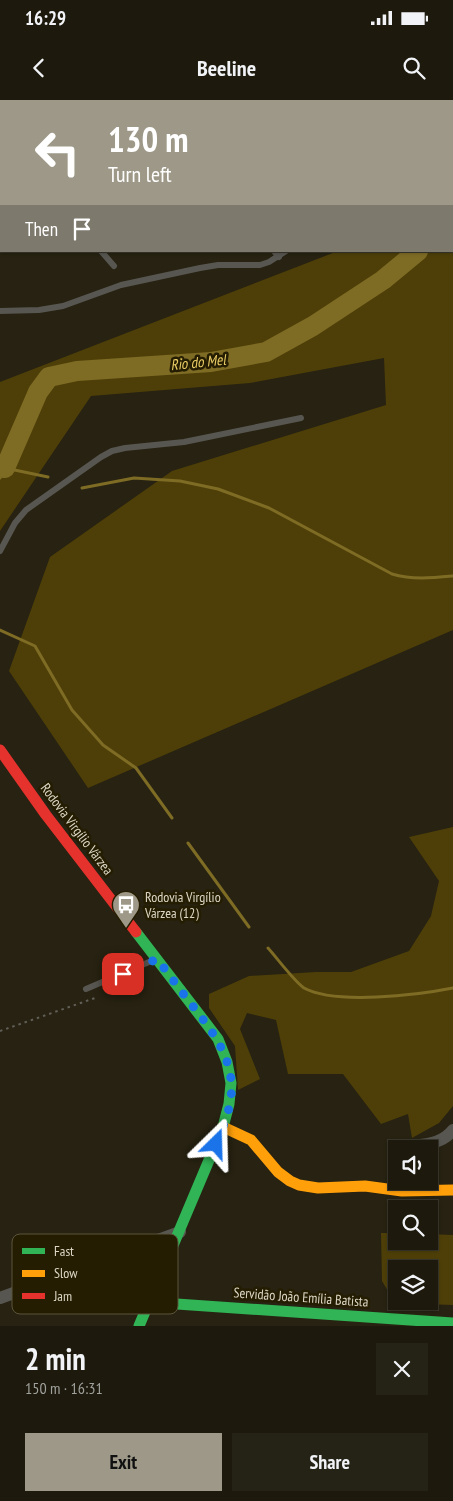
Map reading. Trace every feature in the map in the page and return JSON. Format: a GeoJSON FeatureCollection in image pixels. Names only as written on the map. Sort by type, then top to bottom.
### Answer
{"type":"FeatureCollection","features":[{"type":"Feature","properties":{"kind":"main road","name":"Rodovia Virgílio Várzea"},"geometry":{"type":"LineString","coordinates":[[0,750],[46,815],[218,1040],[224,1052],[232,1083],[231,1098],[223,1127],[178,1236]]}},
{"type":"Feature","properties":{"kind":"main road"},"geometry":{"type":"LineString","coordinates":[[223,1127],[253,1142],[273,1168],[300,1187],[326,1189],[388,1186]]}},
{"type":"Feature","properties":{"kind":"main road"},"geometry":{"type":"LineString","coordinates":[[438,1189],[453,1190]]}},
{"type":"Feature","properties":{"kind":"main road","name":"Servidão João Emília Batista"},"geometry":{"type":"LineString","coordinates":[[178,1304],[453,1323]]}},
{"type":"Feature","properties":{"kind":"main road","name":"Rodovia Virgílio Várzea"},"geometry":{"type":"LineString","coordinates":[[139,1326],[144,1314]]}},
{"type":"Feature","properties":{"kind":"street"},"geometry":{"type":"LineString","coordinates":[[438,1141],[453,1130]]}},
{"type":"Feature","properties":{"kind":"street"},"geometry":{"type":"LineString","coordinates":[[175,1234],[180,1232]]}},
{"type":"Feature","properties":{"kind":"street"},"geometry":{"type":"LineString","coordinates":[[0,1298],[12,1294]]}},
{"type":"Feature","properties":{"kind":"lane"},"geometry":{"type":"LineString","coordinates":[[102,252],[114,266]]}},
{"type":"Feature","properties":{"kind":"lane"},"geometry":{"type":"LineString","coordinates":[[275,252],[279,257]]}},
{"type":"Feature","properties":{"kind":"lane"},"geometry":{"type":"LineString","coordinates":[[0,311],[63,306],[131,283],[208,266],[228,264],[260,265],[279,257],[285,252]]}},
{"type":"Feature","properties":{"kind":"lane"},"geometry":{"type":"LineString","coordinates":[[0,552],[15,523],[26,510],[112,451],[184,442],[301,418]]}},
{"type":"Feature","properties":{"kind":"lane"},"geometry":{"type":"LineString","coordinates":[[86,988],[157,959]]}},
{"type":"Feature","properties":{"kind":"path"},"geometry":{"type":"LineString","coordinates":[[0,1031],[95,998]]}},
{"type":"Feature","properties":{"kind":"shaded area"},"geometry":{"type":"Polygon","coordinates":[[[335,252],[453,252],[453,630],[88,788],[9,671],[50,557],[172,471],[386,405],[384,358],[250,383],[91,396],[0,531],[0,382],[335,252]]]}},
{"type":"Feature","properties":{"kind":"shaded area"},"geometry":{"type":"Polygon","coordinates":[[[453,827],[453,1106],[439,1123],[412,1138],[408,1114],[381,1124],[343,1074],[288,1074],[276,1020],[247,1013],[240,1029],[260,1079],[238,1090],[235,1046],[209,1008],[209,994],[249,976],[351,972],[409,951],[431,916],[439,881],[409,837],[453,827]]]}},
{"type":"Feature","properties":{"kind":"shaded area"},"geometry":{"type":"Polygon","coordinates":[[[381,1233],[388,1233],[388,1250],[438,1250],[438,1234],[453,1235],[453,1305],[438,1304],[438,1260],[388,1260],[388,1291],[382,1281],[381,1233]]]}},
{"type":"Feature","properties":{"kind":"waterway","name":"Rio do Mel"},"geometry":{"type":"LineString","coordinates":[[5,468],[38,392],[49,377],[77,371],[211,362],[266,352],[313,326],[383,280],[417,252]]}},
{"type":"Feature","properties":{"kind":"waterway"},"geometry":{"type":"LineString","coordinates":[[0,478],[5,468],[48,477]]}},
{"type":"Feature","properties":{"kind":"waterway"},"geometry":{"type":"LineString","coordinates":[[82,488],[134,478],[180,481],[218,489],[269,508],[392,574],[415,578],[453,576]]}},
{"type":"Feature","properties":{"kind":"waterway"},"geometry":{"type":"LineString","coordinates":[[0,630],[35,646],[72,710],[103,745],[136,768],[172,818]]}},
{"type":"Feature","properties":{"kind":"waterway"},"geometry":{"type":"LineString","coordinates":[[188,843],[249,927]]}},
{"type":"Feature","properties":{"kind":"waterway"},"geometry":{"type":"LineString","coordinates":[[268,948],[300,985],[318,993],[335,996],[377,997],[399,996],[453,988]]}},
{"type":"Feature","properties":{"kind":"traffic: fast"},"geometry":{"type":"LineString","coordinates":[[136,932],[218,1039],[227,1062],[231,1083],[229,1104],[223,1127],[178,1234]]}},
{"type":"Feature","properties":{"kind":"traffic: fast"},"geometry":{"type":"LineString","coordinates":[[178,1304],[453,1323]]}},
{"type":"Feature","properties":{"kind":"traffic: fast"},"geometry":{"type":"LineString","coordinates":[[139,1326],[144,1314]]}},
{"type":"Feature","properties":{"kind":"traffic: slow"},"geometry":{"type":"LineString","coordinates":[[223,1127],[251,1140],[278,1172],[299,1185],[318,1188],[365,1186],[402,1191],[453,1190]]}},
{"type":"Feature","properties":{"kind":"traffic: jam"},"geometry":{"type":"LineString","coordinates":[[0,750],[46,815],[136,932]]}},
{"type":"Feature","properties":{"kind":"place","name":"Rodovia Virgílio Várzea (12)"},"geometry":{"type":"Point","coordinates":[126,929]}},
{"type":"Feature","properties":{"kind":"route"},"geometry":{"type":"LineString","coordinates":[[123,974],[157,959],[218,1040],[229,1067],[232,1083],[227,1114],[216,1144]]}}]}
